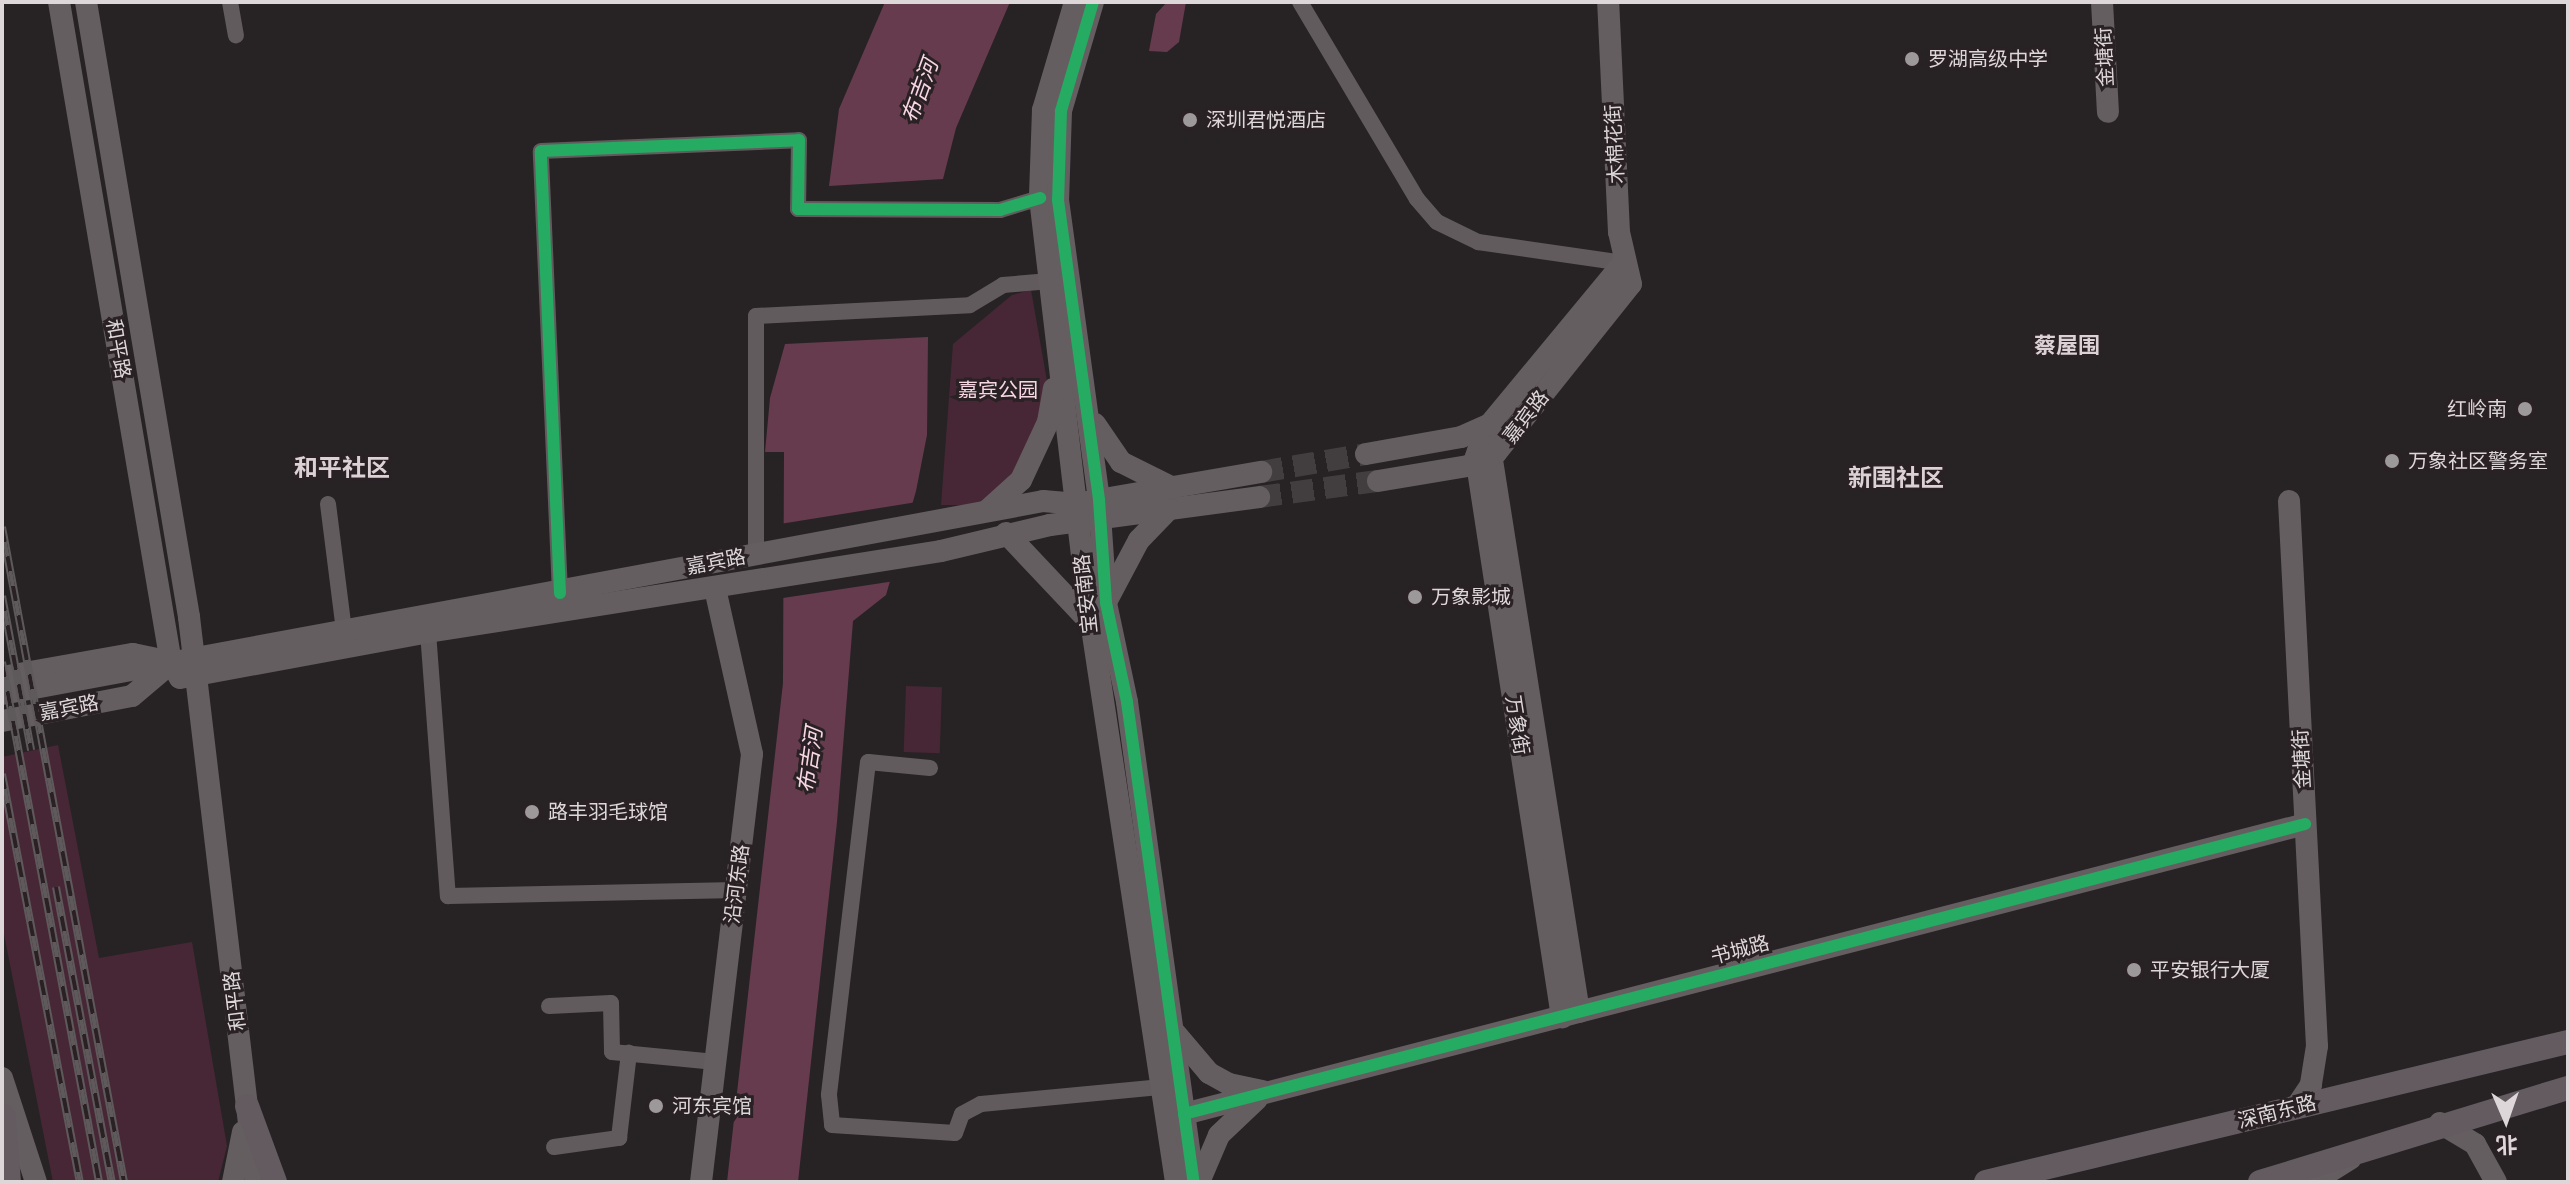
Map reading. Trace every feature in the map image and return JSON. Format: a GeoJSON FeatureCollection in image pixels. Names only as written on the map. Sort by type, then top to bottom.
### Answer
{"type":"FeatureCollection","features":[{"type":"Feature","properties":{"kind":"main road","name":"深南东路"},"geometry":{"type":"LineString","coordinates":[[1986,1182],[2568,1042]]}},
{"type":"Feature","properties":{"kind":"main road"},"geometry":{"type":"LineString","coordinates":[[2260,1182],[2440,1123],[2568,1088]]}},
{"type":"Feature","properties":{"kind":"main road"},"geometry":{"type":"LineString","coordinates":[[247,1106],[275,1182]]}},
{"type":"Feature","properties":{"kind":"main road"},"geometry":{"type":"LineString","coordinates":[[3,1110],[9,1182]]}},
{"type":"Feature","properties":{"kind":"street","name":"和平路"},"geometry":{"type":"LineString","coordinates":[[59,2],[171,663]]}},
{"type":"Feature","properties":{"kind":"street","name":"和平路"},"geometry":{"type":"LineString","coordinates":[[86,2],[194,668],[256,1182]]}},
{"type":"Feature","properties":{"kind":"street"},"geometry":{"type":"LineString","coordinates":[[230,2],[236,35]]}},
{"type":"Feature","properties":{"kind":"street","name":"宝安南路"},"geometry":{"type":"LineString","coordinates":[[1075,2],[1043,110],[1040,198],[1057,352],[1127,702],[1184,1114],[1182,1182]]}},
{"type":"Feature","properties":{"kind":"street","name":"宝安南路"},"geometry":{"type":"LineString","coordinates":[[1093,2],[1061,111],[1057,178],[1085,405],[1091,622],[1162,1087],[1182,1182]]}},
{"type":"Feature","properties":{"kind":"street"},"geometry":{"type":"LineString","coordinates":[[1300,2],[1417,199],[1437,222],[1478,242],[1627,274]]}},
{"type":"Feature","properties":{"kind":"street","name":"木棉花街"},"geometry":{"type":"LineString","coordinates":[[1608,2],[1627,274]]}},
{"type":"Feature","properties":{"kind":"street","name":"金塘街"},"geometry":{"type":"LineString","coordinates":[[2102,2],[2108,112]]}},
{"type":"Feature","properties":{"kind":"street"},"geometry":{"type":"LineString","coordinates":[[560,593],[541,151],[799,140],[798,209],[1000,210],[1040,198]]}},
{"type":"Feature","properties":{"kind":"street","name":"嘉宾路"},"geometry":{"type":"LineString","coordinates":[[1366,454],[1485,441],[1627,274]]}},
{"type":"Feature","properties":{"kind":"street","name":"嘉宾路"},"geometry":{"type":"LineString","coordinates":[[1485,441],[1627,274]]}},
{"type":"Feature","properties":{"kind":"street"},"geometry":{"type":"LineString","coordinates":[[766,552],[756,316],[970,305],[1003,285],[1050,281]]}},
{"type":"Feature","properties":{"kind":"street"},"geometry":{"type":"LineString","coordinates":[[986,512],[1021,480],[1045,430],[1054,397],[1057,352]]}},
{"type":"Feature","properties":{"kind":"street"},"geometry":{"type":"LineString","coordinates":[[1085,405],[1105,444],[1121,462],[1151,481],[1174,487]]}},
{"type":"Feature","properties":{"kind":"street"},"geometry":{"type":"LineString","coordinates":[[1404,477],[1485,441]]}},
{"type":"Feature","properties":{"kind":"street","name":"万象街"},"geometry":{"type":"LineString","coordinates":[[1485,441],[1486,520],[1571,1015]]}},
{"type":"Feature","properties":{"kind":"street","name":"万象街"},"geometry":{"type":"LineString","coordinates":[[1485,441],[1571,1015]]}},
{"type":"Feature","properties":{"kind":"street","name":"嘉宾路"},"geometry":{"type":"LineString","coordinates":[[2,677],[133,654],[194,668],[715,589],[941,551],[1174,487],[1261,472]]}},
{"type":"Feature","properties":{"kind":"street"},"geometry":{"type":"LineString","coordinates":[[1378,481],[1433,477],[1459,484],[1475,496],[1486,520]]}},
{"type":"Feature","properties":{"kind":"street","name":"嘉宾路"},"geometry":{"type":"LineString","coordinates":[[194,668],[344,631],[766,552],[936,524],[1043,501],[1088,511],[1169,509],[1259,497]]}},
{"type":"Feature","properties":{"kind":"street","name":"金塘街"},"geometry":{"type":"LineString","coordinates":[[2289,501],[2316,1059],[2311,1085],[2296,1107]]}},
{"type":"Feature","properties":{"kind":"street"},"geometry":{"type":"LineString","coordinates":[[328,504],[344,631]]}},
{"type":"Feature","properties":{"kind":"street"},"geometry":{"type":"LineString","coordinates":[[1106,603],[1139,540],[1169,509]]}},
{"type":"Feature","properties":{"kind":"street"},"geometry":{"type":"LineString","coordinates":[[1006,533],[1091,622]]}},
{"type":"Feature","properties":{"kind":"street","name":"沿河东路"},"geometry":{"type":"LineString","coordinates":[[701,1182],[737,890],[751,742],[715,589]]}},
{"type":"Feature","properties":{"kind":"street"},"geometry":{"type":"LineString","coordinates":[[428,632],[448,896],[737,890]]}},
{"type":"Feature","properties":{"kind":"street","name":"嘉宾路"},"geometry":{"type":"LineString","coordinates":[[2,694],[171,663]]}},
{"type":"Feature","properties":{"kind":"street","name":"嘉宾路"},"geometry":{"type":"LineString","coordinates":[[2,721],[132,696],[171,663]]}},
{"type":"Feature","properties":{"kind":"street"},"geometry":{"type":"LineString","coordinates":[[930,768],[868,762],[829,1095],[832,1125],[955,1133],[962,1114],[981,1104],[1162,1087]]}},
{"type":"Feature","properties":{"kind":"street","name":"书城路"},"geometry":{"type":"LineString","coordinates":[[1184,1114],[2305,824]]}},
{"type":"Feature","properties":{"kind":"street"},"geometry":{"type":"LineString","coordinates":[[549,1006],[611,1003],[612,1052],[716,1062]]}},
{"type":"Feature","properties":{"kind":"street","name":"书城路"},"geometry":{"type":"LineString","coordinates":[[1172,1025],[1187,1052],[1219,1079],[1240,1088],[1280,1090]]}},
{"type":"Feature","properties":{"kind":"street"},"geometry":{"type":"LineString","coordinates":[[554,1147],[619,1138],[629,1053]]}},
{"type":"Feature","properties":{"kind":"street"},"geometry":{"type":"LineString","coordinates":[[2,1078],[36,1182]]}},
{"type":"Feature","properties":{"kind":"street","name":"书城路"},"geometry":{"type":"LineString","coordinates":[[1182,1182],[1244,1107],[1280,1090]]}},
{"type":"Feature","properties":{"kind":"street"},"geometry":{"type":"LineString","coordinates":[[233,1182],[247,1106]]}},
{"type":"Feature","properties":{"kind":"street"},"geometry":{"type":"LineString","coordinates":[[3,1110],[19,1182]]}},
{"type":"Feature","properties":{"kind":"street"},"geometry":{"type":"LineString","coordinates":[[2440,1123],[2475,1144],[2496,1182]]}},
{"type":"Feature","properties":{"kind":"street"},"geometry":{"type":"LineString","coordinates":[[2313,1182],[2376,1143]]}},
{"type":"Feature","properties":{"kind":"green space","name":"嘉宾公园"},"geometry":{"type":"Polygon","coordinates":[[[1031,290],[1047,381],[1046,399],[1018,474],[985,505],[941,505],[953,344],[1012,295],[1031,290]]]}},
{"type":"Feature","properties":{"kind":"green space"},"geometry":{"type":"Polygon","coordinates":[[[906,686],[942,687],[940,753],[904,752],[906,686]]]}},
{"type":"Feature","properties":{"kind":"green space"},"geometry":{"type":"Polygon","coordinates":[[[58,745],[99,958],[192,942],[227,1146],[218,1182],[53,1182],[2,924],[2,757],[58,745]]]}},
{"type":"Feature","properties":{"kind":"water","name":"布吉河"},"geometry":{"type":"Polygon","coordinates":[[[885,2],[1010,2],[956,128],[943,179],[829,186],[839,109],[885,2]]]}},
{"type":"Feature","properties":{"kind":"water"},"geometry":{"type":"Polygon","coordinates":[[[1167,2],[1186,2],[1179,42],[1167,52],[1149,51],[1156,14],[1167,2]]]}},
{"type":"Feature","properties":{"kind":"water","name":"布吉河"},"geometry":{"type":"Polygon","coordinates":[[[928,337],[927,435],[916,491],[886,595],[853,621],[837,822],[798,1182],[727,1182],[783,683],[784,452],[765,452],[770,398],[785,344],[928,337]]]}},
{"type":"Feature","properties":{"kind":"pier"},"geometry":{"type":"Polygon","coordinates":[[[917,502],[895,581],[783,598],[780,524],[917,502]]]}},
{"type":"Feature","properties":{"kind":"tunnel"},"geometry":{"type":"LineString","coordinates":[[1261,472],[1366,454]]}},
{"type":"Feature","properties":{"kind":"tunnel"},"geometry":{"type":"LineString","coordinates":[[1259,497],[1378,481]]}},
{"type":"Feature","properties":{"kind":"railway"},"geometry":{"type":"LineString","coordinates":[[2,527],[124,1182]]}},
{"type":"Feature","properties":{"kind":"railway"},"geometry":{"type":"LineString","coordinates":[[2,596],[31,750]]}},
{"type":"Feature","properties":{"kind":"railway"},"geometry":{"type":"LineString","coordinates":[[2,662],[99,1182]]}},
{"type":"Feature","properties":{"kind":"railway"},"geometry":{"type":"LineString","coordinates":[[2,774],[80,1182]]}},
{"type":"Feature","properties":{"kind":"railway"},"geometry":{"type":"LineString","coordinates":[[56,887],[112,1182]]}},
{"type":"Feature","properties":{"kind":"cycle path"},"geometry":{"type":"LineString","coordinates":[[1093,2],[1061,111],[1058,200],[1099,500],[1106,603],[1127,702],[1194,1182]]}},
{"type":"Feature","properties":{"kind":"cycle path"},"geometry":{"type":"LineString","coordinates":[[560,593],[541,151],[799,140],[798,209],[1000,210],[1040,198]]}},
{"type":"Feature","properties":{"kind":"cycle path"},"geometry":{"type":"LineString","coordinates":[[1184,1114],[2305,824]]}},
{"type":"Feature","properties":{"kind":"place","name":"罗湖高级中学"},"geometry":{"type":"Point","coordinates":[1912,59]}},
{"type":"Feature","properties":{"kind":"place","name":"深圳君悦酒店"},"geometry":{"type":"Point","coordinates":[1190,120]}},
{"type":"Feature","properties":{"kind":"place","name":"红岭南"},"geometry":{"type":"Point","coordinates":[2525,409]}},
{"type":"Feature","properties":{"kind":"place","name":"万象社区警务室"},"geometry":{"type":"Point","coordinates":[2392,461]}},
{"type":"Feature","properties":{"kind":"place","name":"万象影城"},"geometry":{"type":"Point","coordinates":[1415,597]}},
{"type":"Feature","properties":{"kind":"place","name":"路丰羽毛球馆"},"geometry":{"type":"Point","coordinates":[532,812]}},
{"type":"Feature","properties":{"kind":"place","name":"平安银行大厦"},"geometry":{"type":"Point","coordinates":[2134,970]}},
{"type":"Feature","properties":{"kind":"place","name":"河东宾馆"},"geometry":{"type":"Point","coordinates":[656,1106]}},
{"type":"Feature","properties":{"kind":"district","name":"蔡屋围"},"geometry":{"type":"Point","coordinates":[2067,346]}},
{"type":"Feature","properties":{"kind":"district","name":"和平社区"},"geometry":{"type":"Point","coordinates":[342,469]}},
{"type":"Feature","properties":{"kind":"district","name":"新围社区"},"geometry":{"type":"Point","coordinates":[1896,479]}}]}
